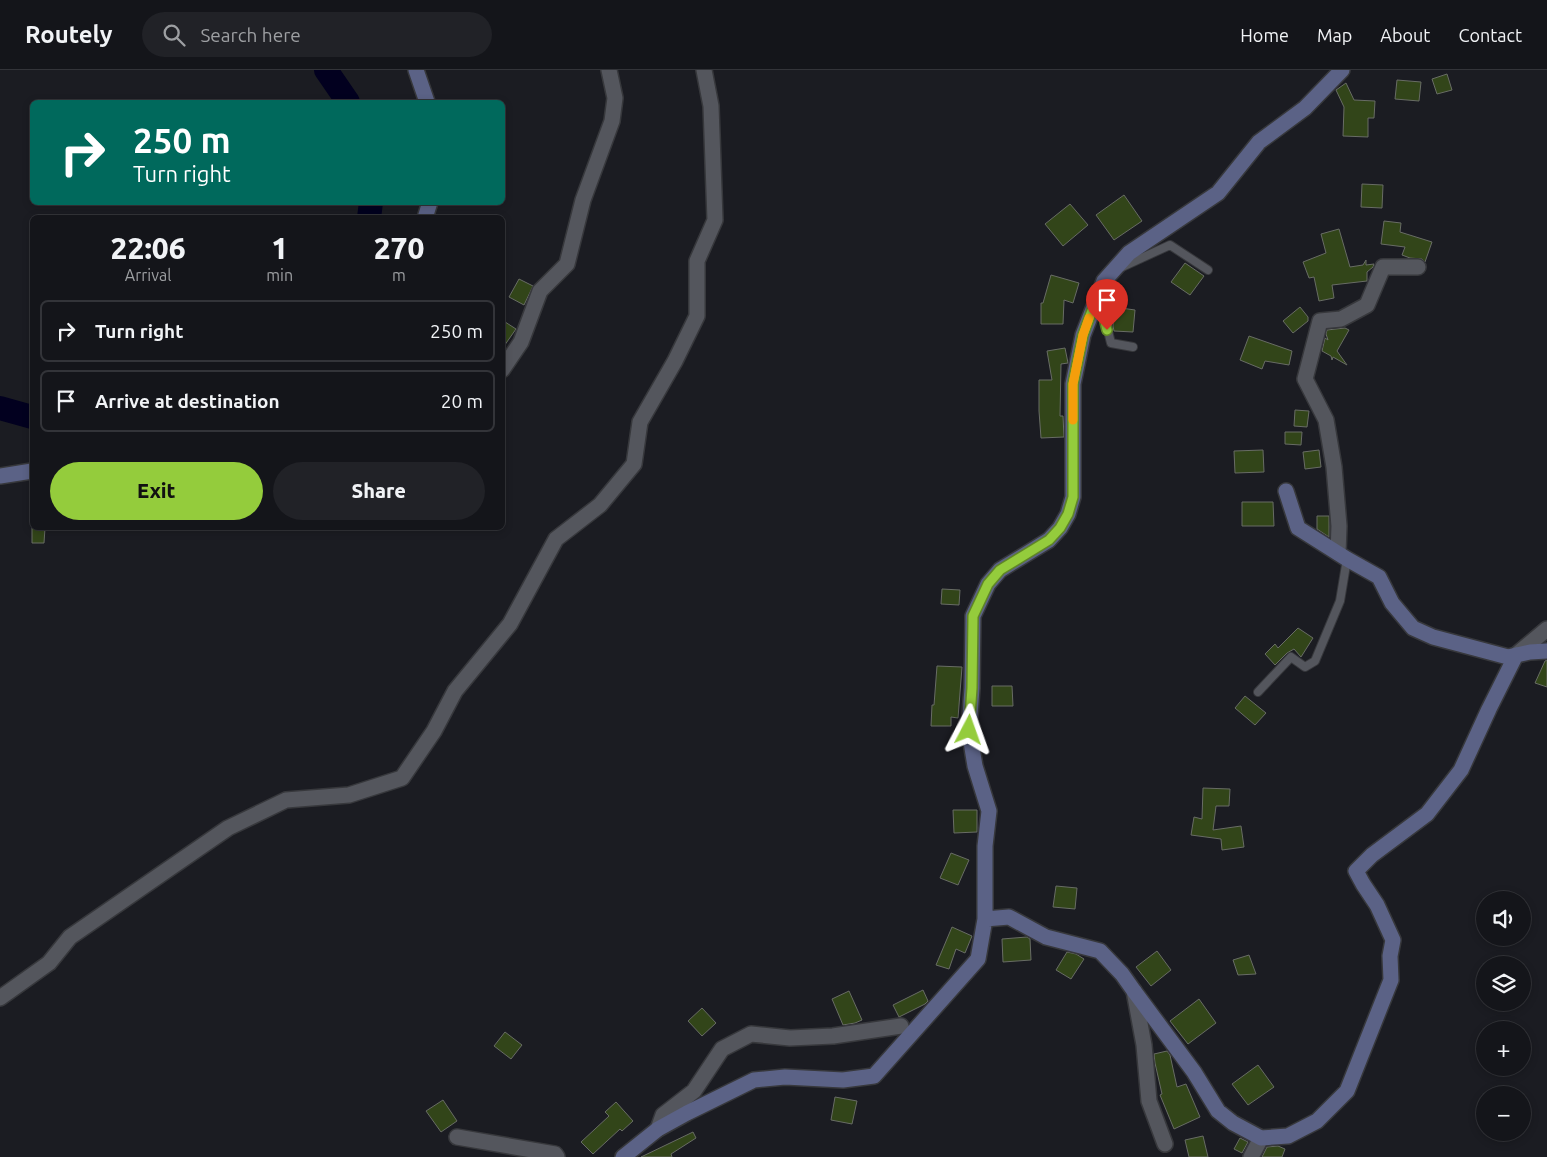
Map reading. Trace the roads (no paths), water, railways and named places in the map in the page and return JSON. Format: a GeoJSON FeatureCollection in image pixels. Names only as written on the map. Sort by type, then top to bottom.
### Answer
{"type":"FeatureCollection","features":[{"type":"Feature","properties":{"kind":"street"},"geometry":{"type":"LineString","coordinates":[[416,70],[426,100]]}},
{"type":"Feature","properties":{"kind":"street"},"geometry":{"type":"LineString","coordinates":[[505,366],[521,342],[540,291],[567,264],[583,200],[612,121],[615,98],[609,70]]}},
{"type":"Feature","properties":{"kind":"street"},"geometry":{"type":"LineString","coordinates":[[0,998],[49,963],[70,937],[228,828],[286,800],[349,795],[402,778],[434,731],[455,691],[510,624],[556,540],[600,505],[634,464],[640,422],[698,316],[697,261],[715,220],[711,106],[704,70]]}},
{"type":"Feature","properties":{"kind":"street"},"geometry":{"type":"LineString","coordinates":[[623,1157],[658,1129],[754,1080],[785,1077],[843,1080],[874,1076],[978,959],[985,919],[986,846],[989,811],[976,766],[969,730],[972,688],[973,616],[988,584],[1000,570],[1049,540],[1060,528],[1068,514],[1073,497],[1073,384],[1083,335],[1098,294],[1104,281],[1130,253],[1218,193],[1259,142],[1305,108],[1342,70]]}},
{"type":"Feature","properties":{"kind":"street"},"geometry":{"type":"LineString","coordinates":[[1342,556],[1334,467],[1326,420],[1305,379],[1320,320],[1341,319],[1367,305],[1383,267],[1418,266]]}},
{"type":"Feature","properties":{"kind":"street"},"geometry":{"type":"LineString","coordinates":[[0,476],[30,471]]}},
{"type":"Feature","properties":{"kind":"street"},"geometry":{"type":"LineString","coordinates":[[1286,491],[1298,528],[1379,577],[1392,603],[1413,628],[1433,637],[1508,657],[1547,651]]}},
{"type":"Feature","properties":{"kind":"street"},"geometry":{"type":"LineString","coordinates":[[985,919],[1009,917],[1046,936],[1100,951],[1122,974],[1194,1072],[1218,1110],[1233,1123],[1262,1138],[1288,1136],[1317,1121],[1346,1091],[1391,980],[1390,956],[1393,940],[1377,905],[1356,871],[1372,855],[1427,814],[1461,770],[1488,708],[1516,655],[1547,629]]}},
{"type":"Feature","properties":{"kind":"street"},"geometry":{"type":"LineString","coordinates":[[1134,991],[1144,1045],[1149,1101],[1165,1144]]}},
{"type":"Feature","properties":{"kind":"street"},"geometry":{"type":"LineString","coordinates":[[658,1129],[663,1115],[694,1091],[722,1049],[751,1034],[790,1038],[833,1036],[901,1026]]}},
{"type":"Feature","properties":{"kind":"street"},"geometry":{"type":"LineString","coordinates":[[457,1137],[555,1154],[557,1157]]}},
{"type":"Feature","properties":{"kind":"street"},"geometry":{"type":"LineString","coordinates":[[1252,1157],[1262,1138]]}},
{"type":"Feature","properties":{"kind":"lane"},"geometry":{"type":"LineString","coordinates":[[1114,270],[1170,245],[1208,270]]}},
{"type":"Feature","properties":{"kind":"lane"},"geometry":{"type":"LineString","coordinates":[[1098,294],[1111,343],[1133,347]]}},
{"type":"Feature","properties":{"kind":"lane"},"geometry":{"type":"LineString","coordinates":[[1258,692],[1291,657],[1305,667],[1315,662],[1340,601],[1342,556]]}},
{"type":"Feature","properties":{"kind":"waterway"},"geometry":{"type":"LineString","coordinates":[[326,70],[347,100]]}},
{"type":"Feature","properties":{"kind":"waterway"},"geometry":{"type":"LineString","coordinates":[[369,215],[371,205]]}},
{"type":"Feature","properties":{"kind":"waterway"},"geometry":{"type":"LineString","coordinates":[[0,408],[30,416]]}}]}
